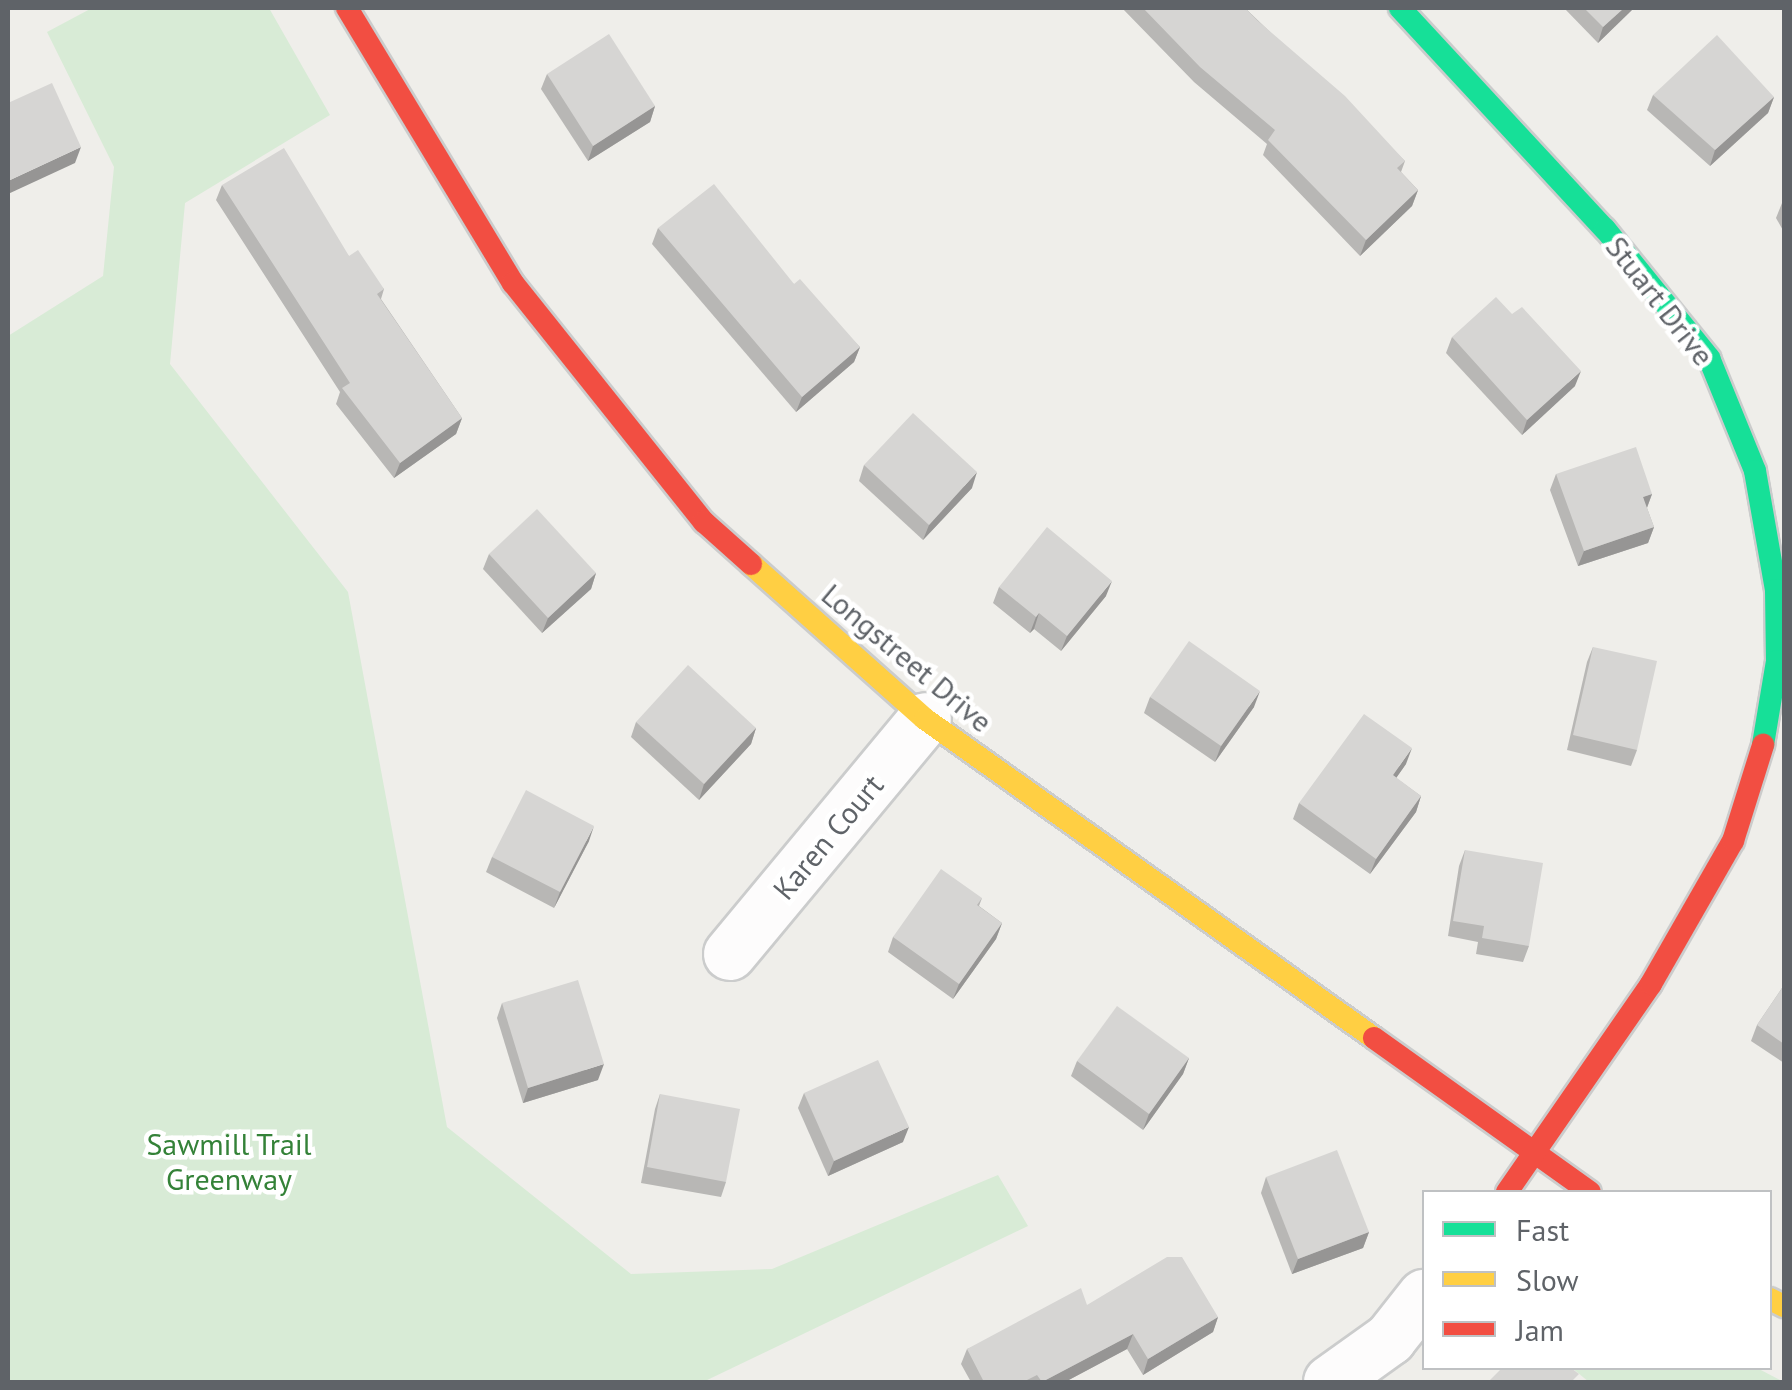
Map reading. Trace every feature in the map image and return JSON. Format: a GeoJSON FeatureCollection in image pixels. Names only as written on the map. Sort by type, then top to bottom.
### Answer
{"type":"FeatureCollection","features":[{"type":"Feature","properties":{"kind":"street","name":"Longstreet Drive"},"geometry":{"type":"LineString","coordinates":[[347,8],[514,283],[692,507],[925,719],[1531,1154],[1587,1190]]}},
{"type":"Feature","properties":{"kind":"street","name":"Stuart Drive"},"geometry":{"type":"LineString","coordinates":[[1400,8],[1604,229],[1709,358],[1755,471],[1776,590],[1777,662],[1764,742],[1733,842],[1660,968],[1507,1190]]}},
{"type":"Feature","properties":{"kind":"street","name":"Karen Court"},"geometry":{"type":"LineString","coordinates":[[730,954],[925,719]]}},
{"type":"Feature","properties":{"kind":"street"},"geometry":{"type":"LineString","coordinates":[[1330,1382],[1390,1339],[1422,1299]]}},
{"type":"Feature","properties":{"kind":"green space","name":"Sawmill Trail Greenway"},"geometry":{"type":"Polygon","coordinates":[[[92,8],[269,8],[330,115],[185,203],[170,364],[348,592],[447,1127],[631,1274],[772,1269],[998,1175],[1028,1226],[703,1382],[8,1382],[8,336],[103,276],[114,167],[47,32],[92,8]]]}},
{"type":"Feature","properties":{"kind":"green space"},"geometry":{"type":"Polygon","coordinates":[[[1574,1370],[1761,1370],[1784,1382],[1589,1382],[1574,1370]]]}},
{"type":"Feature","properties":{"kind":"building"},"geometry":{"type":"Polygon","coordinates":[[[1143,8],[1245,8],[1345,96],[1405,161],[1397,168],[1418,190],[1366,240],[1268,140],[1275,130],[1200,67],[1143,8]]]}},
{"type":"Feature","properties":{"kind":"building"},"geometry":{"type":"Polygon","coordinates":[[[1584,8],[1624,8],[1603,27],[1584,8]]]}},
{"type":"Feature","properties":{"kind":"building"},"geometry":{"type":"Polygon","coordinates":[[[609,34],[655,106],[593,146],[547,74],[609,34]]]}},
{"type":"Feature","properties":{"kind":"building"},"geometry":{"type":"Polygon","coordinates":[[[1717,35],[1774,97],[1715,150],[1653,95],[1717,35]]]}},
{"type":"Feature","properties":{"kind":"building"},"geometry":{"type":"Polygon","coordinates":[[[52,83],[81,147],[8,181],[8,103],[52,83]]]}},
{"type":"Feature","properties":{"kind":"building"},"geometry":{"type":"Polygon","coordinates":[[[284,148],[349,256],[358,250],[384,289],[377,294],[462,418],[400,463],[342,388],[350,383],[222,185],[284,148]]]}},
{"type":"Feature","properties":{"kind":"building"},"geometry":{"type":"Polygon","coordinates":[[[714,184],[794,284],[800,279],[860,347],[802,397],[658,228],[714,184]]]}},
{"type":"Feature","properties":{"kind":"building"},"geometry":{"type":"Polygon","coordinates":[[[1496,297],[1512,314],[1522,307],[1581,371],[1527,420],[1452,337],[1496,297]]]}},
{"type":"Feature","properties":{"kind":"building"},"geometry":{"type":"Polygon","coordinates":[[[913,413],[977,472],[929,525],[864,465],[913,413]]]}},
{"type":"Feature","properties":{"kind":"building"},"geometry":{"type":"Polygon","coordinates":[[[1636,447],[1652,494],[1643,497],[1654,527],[1584,551],[1556,474],[1636,447]]]}},
{"type":"Feature","properties":{"kind":"building"},"geometry":{"type":"Polygon","coordinates":[[[537,509],[596,573],[548,618],[489,554],[537,509]]]}},
{"type":"Feature","properties":{"kind":"building"},"geometry":{"type":"Polygon","coordinates":[[[1047,527],[1112,581],[1067,636],[999,587],[1047,527]]]}},
{"type":"Feature","properties":{"kind":"building"},"geometry":{"type":"Polygon","coordinates":[[[1189,641],[1260,691],[1221,746],[1150,697],[1189,641]]]}},
{"type":"Feature","properties":{"kind":"building"},"geometry":{"type":"Polygon","coordinates":[[[1593,647],[1657,661],[1637,750],[1573,735],[1593,647]]]}},
{"type":"Feature","properties":{"kind":"building"},"geometry":{"type":"Polygon","coordinates":[[[688,665],[756,728],[704,784],[636,722],[688,665]]]}},
{"type":"Feature","properties":{"kind":"building"},"geometry":{"type":"Polygon","coordinates":[[[1364,714],[1412,748],[1393,775],[1421,796],[1376,859],[1299,803],[1364,714]]]}},
{"type":"Feature","properties":{"kind":"building"},"geometry":{"type":"Polygon","coordinates":[[[526,790],[594,826],[560,892],[492,857],[526,790]]]}},
{"type":"Feature","properties":{"kind":"building"},"geometry":{"type":"Polygon","coordinates":[[[1465,850],[1543,863],[1529,946],[1482,938],[1484,926],[1453,921],[1465,850]]]}},
{"type":"Feature","properties":{"kind":"building"},"geometry":{"type":"Polygon","coordinates":[[[941,869],[982,898],[977,905],[1002,923],[959,984],[893,937],[941,869]]]}},
{"type":"Feature","properties":{"kind":"building"},"geometry":{"type":"Polygon","coordinates":[[[578,980],[604,1064],[528,1088],[502,1003],[578,980]]]}},
{"type":"Feature","properties":{"kind":"building"},"geometry":{"type":"Polygon","coordinates":[[[1784,985],[1784,1044],[1757,1025],[1784,985]]]}},
{"type":"Feature","properties":{"kind":"building"},"geometry":{"type":"Polygon","coordinates":[[[1117,1006],[1189,1058],[1149,1114],[1077,1061],[1117,1006]]]}},
{"type":"Feature","properties":{"kind":"building"},"geometry":{"type":"Polygon","coordinates":[[[878,1060],[909,1127],[834,1161],[804,1093],[878,1060]]]}},
{"type":"Feature","properties":{"kind":"building"},"geometry":{"type":"Polygon","coordinates":[[[660,1094],[740,1109],[726,1182],[647,1167],[660,1094]]]}},
{"type":"Feature","properties":{"kind":"building"},"geometry":{"type":"Polygon","coordinates":[[[1337,1150],[1369,1232],[1298,1259],[1266,1177],[1337,1150]]]}},
{"type":"Feature","properties":{"kind":"building"},"geometry":{"type":"Polygon","coordinates":[[[1167,1257],[1182,1257],[1218,1317],[1148,1359],[1133,1334],[1042,1382],[1037,1375],[1023,1382],[984,1382],[967,1349],[1081,1288],[1087,1305],[1167,1257]]]}},
{"type":"Feature","properties":{"kind":"building"},"geometry":{"type":"Polygon","coordinates":[[[1500,1370],[1574,1370],[1579,1374],[1571,1382],[1488,1382],[1500,1370]]]}},
{"type":"Feature","properties":{"kind":"traffic: fast"},"geometry":{"type":"LineString","coordinates":[[1400,8],[1605,229],[1709,358],[1755,471],[1776,590],[1777,661],[1763,745]]}},
{"type":"Feature","properties":{"kind":"traffic: slow"},"geometry":{"type":"LineString","coordinates":[[751,564],[925,719],[1374,1038]]}},
{"type":"Feature","properties":{"kind":"traffic: slow"},"geometry":{"type":"LineString","coordinates":[[1772,1300],[1784,1306]]}},
{"type":"Feature","properties":{"kind":"traffic: jam"},"geometry":{"type":"LineString","coordinates":[[347,8],[513,283],[704,522],[751,564]]}},
{"type":"Feature","properties":{"kind":"traffic: jam"},"geometry":{"type":"LineString","coordinates":[[1508,1190],[1651,984],[1733,841],[1763,745]]}},
{"type":"Feature","properties":{"kind":"traffic: jam"},"geometry":{"type":"LineString","coordinates":[[1374,1038],[1587,1190]]}}]}
